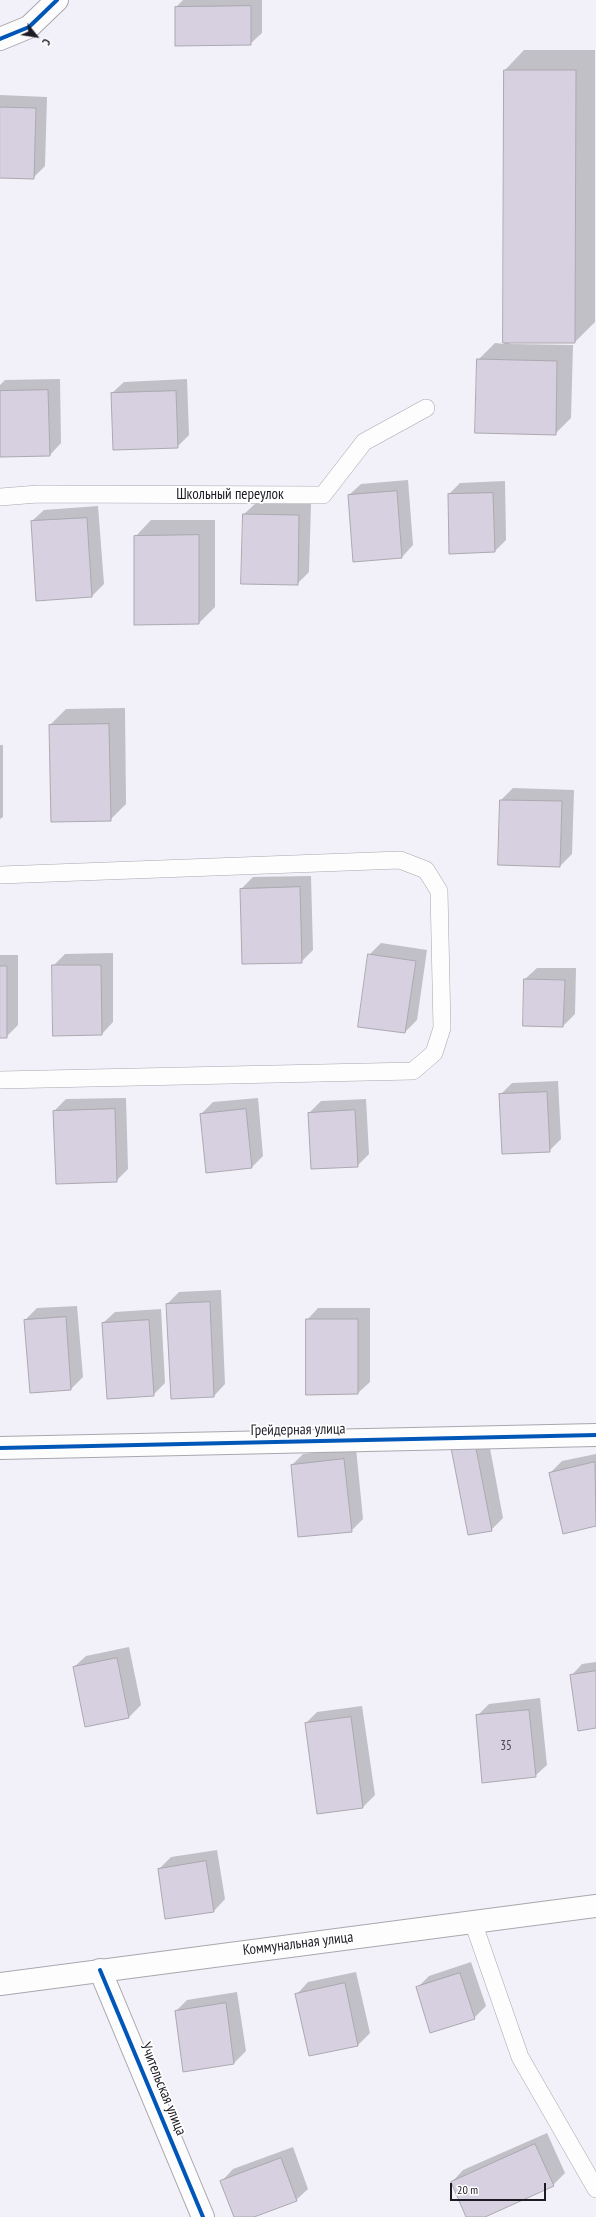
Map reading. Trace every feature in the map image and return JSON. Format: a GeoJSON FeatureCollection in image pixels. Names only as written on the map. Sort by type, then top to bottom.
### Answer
{"type":"FeatureCollection","features":[{"type":"Feature","properties":{"kind":"street"},"geometry":{"type":"LineString","coordinates":[[0,40],[29,27],[57,0]]}},
{"type":"Feature","properties":{"kind":"street","name":"Грейдерная улица"},"geometry":{"type":"LineString","coordinates":[[0,1448],[596,1435]]}},
{"type":"Feature","properties":{"kind":"street","name":"Коммунальная улица"},"geometry":{"type":"LineString","coordinates":[[0,1984],[596,1906]]}},
{"type":"Feature","properties":{"kind":"street","name":"Учительская улица"},"geometry":{"type":"LineString","coordinates":[[100,1970],[203,2217]]}},
{"type":"Feature","properties":{"kind":"lane","name":"Школьный переулок"},"geometry":{"type":"LineString","coordinates":[[0,497],[38,494],[323,496],[364,442],[426,408]]}},
{"type":"Feature","properties":{"kind":"lane"},"geometry":{"type":"LineString","coordinates":[[0,875],[400,860],[426,870],[439,891],[442,1028],[434,1053],[413,1071],[0,1080]]}},
{"type":"Feature","properties":{"kind":"lane"},"geometry":{"type":"LineString","coordinates":[[474,1922],[520,2057],[596,2189]]}},
{"type":"Feature","properties":{"kind":"building"},"geometry":{"type":"Polygon","coordinates":[[[251,6],[251,45],[175,46],[175,7],[251,6]]]}},
{"type":"Feature","properties":{"kind":"building"},"geometry":{"type":"Polygon","coordinates":[[[504,70],[576,70],[575,343],[503,343],[504,70]]]}},
{"type":"Feature","properties":{"kind":"building"},"geometry":{"type":"Polygon","coordinates":[[[0,107],[36,108],[34,179],[0,178],[0,107]]]}},
{"type":"Feature","properties":{"kind":"building"},"geometry":{"type":"Polygon","coordinates":[[[477,359],[557,361],[556,435],[475,433],[477,359]]]}},
{"type":"Feature","properties":{"kind":"building"},"geometry":{"type":"Polygon","coordinates":[[[48,390],[50,456],[0,457],[0,391],[48,390]]]}},
{"type":"Feature","properties":{"kind":"building"},"geometry":{"type":"Polygon","coordinates":[[[176,391],[178,448],[113,450],[111,393],[176,391]]]}},
{"type":"Feature","properties":{"kind":"building"},"geometry":{"type":"Polygon","coordinates":[[[397,491],[402,558],[353,562],[348,495],[397,491]]]}},
{"type":"Feature","properties":{"kind":"building"},"geometry":{"type":"Polygon","coordinates":[[[493,493],[495,552],[449,554],[448,494],[493,493]]]}},
{"type":"Feature","properties":{"kind":"building"},"geometry":{"type":"Polygon","coordinates":[[[243,514],[299,515],[298,585],[241,584],[243,514]]]}},
{"type":"Feature","properties":{"kind":"building"},"geometry":{"type":"Polygon","coordinates":[[[87,518],[92,597],[36,601],[31,521],[87,518]]]}},
{"type":"Feature","properties":{"kind":"building"},"geometry":{"type":"Polygon","coordinates":[[[199,535],[199,624],[134,625],[134,536],[199,535]]]}},
{"type":"Feature","properties":{"kind":"building"},"geometry":{"type":"Polygon","coordinates":[[[109,724],[111,821],[51,822],[49,725],[109,724]]]}},
{"type":"Feature","properties":{"kind":"building"},"geometry":{"type":"Polygon","coordinates":[[[500,800],[562,801],[560,867],[498,865],[500,800]]]}},
{"type":"Feature","properties":{"kind":"building"},"geometry":{"type":"Polygon","coordinates":[[[300,887],[302,963],[242,964],[240,889],[300,887]]]}},
{"type":"Feature","properties":{"kind":"building"},"geometry":{"type":"Polygon","coordinates":[[[368,954],[416,961],[405,1033],[358,1027],[368,954]]]}},
{"type":"Feature","properties":{"kind":"building"},"geometry":{"type":"Polygon","coordinates":[[[52,965],[101,965],[102,1035],[53,1036],[52,965]]]}},
{"type":"Feature","properties":{"kind":"building"},"geometry":{"type":"Polygon","coordinates":[[[0,966],[7,966],[7,1038],[0,1038],[0,966]]]}},
{"type":"Feature","properties":{"kind":"building"},"geometry":{"type":"Polygon","coordinates":[[[524,979],[565,980],[563,1027],[523,1026],[524,979]]]}},
{"type":"Feature","properties":{"kind":"building"},"geometry":{"type":"Polygon","coordinates":[[[547,1092],[550,1152],[502,1154],[499,1094],[547,1092]]]}},
{"type":"Feature","properties":{"kind":"building"},"geometry":{"type":"Polygon","coordinates":[[[115,1109],[117,1182],[56,1184],[53,1111],[115,1109]]]}},
{"type":"Feature","properties":{"kind":"building"},"geometry":{"type":"Polygon","coordinates":[[[246,1109],[252,1168],[206,1173],[200,1114],[246,1109]]]}},
{"type":"Feature","properties":{"kind":"building"},"geometry":{"type":"Polygon","coordinates":[[[355,1110],[358,1167],[311,1169],[308,1113],[355,1110]]]}},
{"type":"Feature","properties":{"kind":"building"},"geometry":{"type":"Polygon","coordinates":[[[210,1302],[214,1397],[171,1399],[166,1304],[210,1302]]]}},
{"type":"Feature","properties":{"kind":"building"},"geometry":{"type":"Polygon","coordinates":[[[66,1317],[71,1390],[30,1393],[24,1320],[66,1317]]]}},
{"type":"Feature","properties":{"kind":"building"},"geometry":{"type":"Polygon","coordinates":[[[306,1319],[358,1319],[358,1394],[306,1395],[306,1319]]]}},
{"type":"Feature","properties":{"kind":"building"},"geometry":{"type":"Polygon","coordinates":[[[149,1320],[154,1396],[107,1399],[102,1323],[149,1320]]]}},
{"type":"Feature","properties":{"kind":"building"},"geometry":{"type":"Polygon","coordinates":[[[475,1443],[492,1531],[468,1535],[451,1448],[475,1443]]]}},
{"type":"Feature","properties":{"kind":"building"},"geometry":{"type":"Polygon","coordinates":[[[344,1459],[352,1532],[298,1537],[291,1465],[344,1459]]]}},
{"type":"Feature","properties":{"kind":"building"},"geometry":{"type":"Polygon","coordinates":[[[595,1462],[596,1526],[563,1534],[549,1473],[595,1462]]]}},
{"type":"Feature","properties":{"kind":"building"},"geometry":{"type":"Polygon","coordinates":[[[117,1658],[129,1718],[85,1727],[73,1667],[117,1658]]]}},
{"type":"Feature","properties":{"kind":"building"},"geometry":{"type":"Polygon","coordinates":[[[596,1671],[596,1728],[578,1731],[570,1675],[596,1671]]]}},
{"type":"Feature","properties":{"kind":"building"},"geometry":{"type":"Polygon","coordinates":[[[529,1710],[536,1777],[482,1783],[476,1715],[529,1710]]]}},
{"type":"Feature","properties":{"kind":"building"},"geometry":{"type":"Polygon","coordinates":[[[351,1717],[363,1808],[317,1814],[305,1723],[351,1717]]]}},
{"type":"Feature","properties":{"kind":"building"},"geometry":{"type":"Polygon","coordinates":[[[206,1861],[214,1912],[165,1919],[158,1869],[206,1861]]]}},
{"type":"Feature","properties":{"kind":"building"},"geometry":{"type":"Polygon","coordinates":[[[460,1973],[475,2019],[430,2033],[416,1987],[460,1973]]]}},
{"type":"Feature","properties":{"kind":"building"},"geometry":{"type":"Polygon","coordinates":[[[345,1983],[358,2046],[309,2056],[295,1994],[345,1983]]]}},
{"type":"Feature","properties":{"kind":"building"},"geometry":{"type":"Polygon","coordinates":[[[226,2003],[234,2064],[183,2072],[175,2011],[226,2003]]]}},
{"type":"Feature","properties":{"kind":"building"},"geometry":{"type":"Polygon","coordinates":[[[535,2144],[554,2186],[485,2217],[466,2217],[451,2182],[535,2144]]]}},
{"type":"Feature","properties":{"kind":"building"},"geometry":{"type":"Polygon","coordinates":[[[281,2158],[297,2201],[254,2217],[234,2217],[220,2181],[281,2158]]]}},
{"type":"Feature","properties":{"kind":"cycle path"},"geometry":{"type":"LineString","coordinates":[[0,39],[29,27],[57,0]]}},
{"type":"Feature","properties":{"kind":"cycle path"},"geometry":{"type":"LineString","coordinates":[[0,1448],[596,1435]]}},
{"type":"Feature","properties":{"kind":"cycle path"},"geometry":{"type":"LineString","coordinates":[[100,1970],[203,2217]]}}]}
